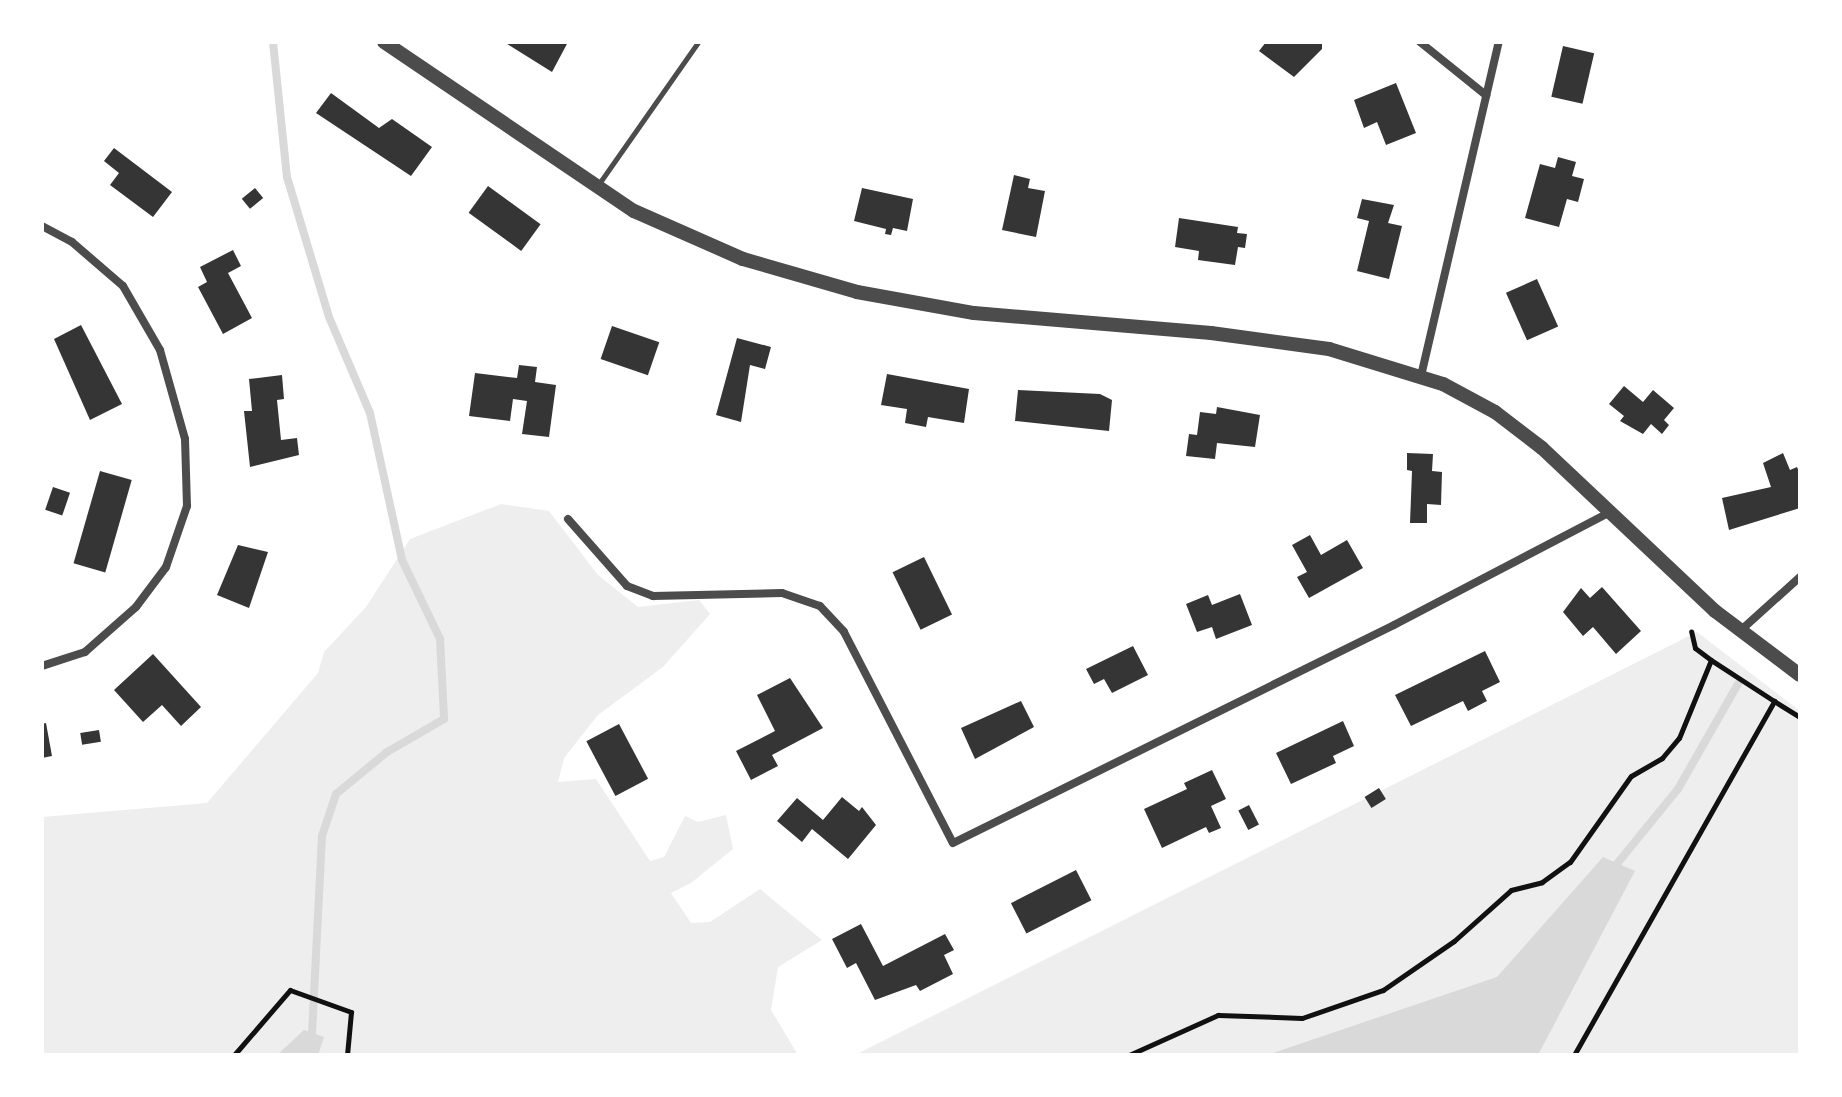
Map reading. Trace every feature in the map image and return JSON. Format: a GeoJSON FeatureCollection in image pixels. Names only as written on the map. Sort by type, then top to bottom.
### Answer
{"type":"FeatureCollection","features":[{"type":"Feature","properties":{"kind":"street"},"geometry":{"type":"LineString","coordinates":[[384,42],[597,186],[687,237],[857,292],[1004,317],[1270,339],[1329,349],[1421,376],[1495,412],[1740,631],[1800,675]]}},
{"type":"Feature","properties":{"kind":"street"},"geometry":{"type":"LineString","coordinates":[[1420,42],[1486,95]]}},
{"type":"Feature","properties":{"kind":"street"},"geometry":{"type":"LineString","coordinates":[[1421,376],[1499,42]]}},
{"type":"Feature","properties":{"kind":"street"},"geometry":{"type":"LineString","coordinates":[[42,226],[72,242],[123,286],[160,350],[185,439],[187,506],[166,567],[136,607],[85,652],[42,666]]}},
{"type":"Feature","properties":{"kind":"street"},"geometry":{"type":"LineString","coordinates":[[568,519],[627,586],[653,596],[782,593],[820,606],[844,632],[953,843],[1394,625],[1610,512]]}},
{"type":"Feature","properties":{"kind":"street"},"geometry":{"type":"LineString","coordinates":[[1740,631],[1800,577]]}},
{"type":"Feature","properties":{"kind":"lane"},"geometry":{"type":"LineString","coordinates":[[597,186],[698,42]]}},
{"type":"Feature","properties":{"kind":"path"},"geometry":{"type":"LineString","coordinates":[[1691,631],[1695,648],[1800,717]]}},
{"type":"Feature","properties":{"kind":"path"},"geometry":{"type":"LineString","coordinates":[[1129,1055],[1218,1015],[1243,1013],[1281,1021],[1354,1002],[1383,990],[1454,941],[1511,890],[1542,882],[1570,862],[1631,776],[1662,758],[1679,738],[1711,660]]}},
{"type":"Feature","properties":{"kind":"path"},"geometry":{"type":"LineString","coordinates":[[1574,1055],[1774,701]]}},
{"type":"Feature","properties":{"kind":"path"},"geometry":{"type":"LineString","coordinates":[[234,1055],[290,990],[351,1012],[347,1055]]}},
{"type":"Feature","properties":{"kind":"shaded area"},"geometry":{"type":"Polygon","coordinates":[[[501,504],[549,511],[598,575],[638,607],[699,600],[710,614],[663,667],[598,715],[564,758],[558,782],[596,779],[650,861],[664,857],[685,816],[698,822],[726,815],[733,849],[691,883],[671,893],[691,923],[710,922],[760,889],[822,940],[778,967],[771,1010],[798,1055],[42,1055],[42,817],[207,803],[318,673],[324,652],[366,607],[410,539],[501,504]]]}},
{"type":"Feature","properties":{"kind":"shaded area"},"geometry":{"type":"Polygon","coordinates":[[[1697,632],[1800,711],[1800,1055],[855,1055],[1697,632]]]}},
{"type":"Feature","properties":{"kind":"shaded area"},"geometry":{"type":"Polygon","coordinates":[[[1603,857],[1635,871],[1538,1055],[1267,1055],[1497,977],[1603,857]]]}},
{"type":"Feature","properties":{"kind":"shaded area"},"geometry":{"type":"Polygon","coordinates":[[[304,1030],[324,1037],[318,1055],[277,1055],[304,1030]]]}},
{"type":"Feature","properties":{"kind":"building"},"geometry":{"type":"Polygon","coordinates":[[[504,42],[568,42],[552,72],[504,42]]]}},
{"type":"Feature","properties":{"kind":"building"},"geometry":{"type":"Polygon","coordinates":[[[1266,42],[1322,42],[1322,49],[1294,77],[1259,51],[1266,42]]]}},
{"type":"Feature","properties":{"kind":"building"},"geometry":{"type":"Polygon","coordinates":[[[1563,46],[1594,53],[1582,104],[1551,97],[1563,46]]]}},
{"type":"Feature","properties":{"kind":"building"},"geometry":{"type":"Polygon","coordinates":[[[1396,83],[1416,133],[1386,145],[1377,122],[1364,128],[1354,100],[1396,83]]]}},
{"type":"Feature","properties":{"kind":"building"},"geometry":{"type":"Polygon","coordinates":[[[331,93],[379,128],[392,119],[432,147],[411,176],[316,113],[331,93]]]}},
{"type":"Feature","properties":{"kind":"building"},"geometry":{"type":"Polygon","coordinates":[[[114,148],[172,192],[153,217],[110,185],[119,173],[104,161],[114,148]]]}},
{"type":"Feature","properties":{"kind":"building"},"geometry":{"type":"Polygon","coordinates":[[[1558,157],[1576,162],[1572,176],[1584,179],[1578,202],[1567,199],[1559,227],[1525,218],[1540,164],[1555,168],[1558,157]]]}},
{"type":"Feature","properties":{"kind":"building"},"geometry":{"type":"Polygon","coordinates":[[[1014,175],[1030,179],[1028,188],[1045,191],[1036,237],[1002,230],[1014,175]]]}},
{"type":"Feature","properties":{"kind":"building"},"geometry":{"type":"Polygon","coordinates":[[[488,186],[541,224],[521,251],[469,213],[488,186]]]}},
{"type":"Feature","properties":{"kind":"building"},"geometry":{"type":"Polygon","coordinates":[[[255,188],[263,198],[250,209],[242,199],[255,188]]]}},
{"type":"Feature","properties":{"kind":"building"},"geometry":{"type":"Polygon","coordinates":[[[862,188],[913,199],[907,231],[893,228],[891,235],[885,234],[886,229],[854,221],[862,188]]]}},
{"type":"Feature","properties":{"kind":"building"},"geometry":{"type":"Polygon","coordinates":[[[1362,199],[1394,205],[1388,223],[1402,226],[1389,279],[1357,271],[1369,221],[1357,218],[1362,199]]]}},
{"type":"Feature","properties":{"kind":"building"},"geometry":{"type":"Polygon","coordinates":[[[1179,218],[1238,227],[1237,233],[1247,234],[1245,248],[1238,247],[1235,265],[1198,260],[1199,251],[1175,247],[1179,218]]]}},
{"type":"Feature","properties":{"kind":"building"},"geometry":{"type":"Polygon","coordinates":[[[233,250],[241,266],[228,273],[252,318],[223,334],[198,287],[207,282],[200,267],[233,250]]]}},
{"type":"Feature","properties":{"kind":"building"},"geometry":{"type":"Polygon","coordinates":[[[1537,279],[1558,327],[1527,340],[1506,293],[1537,279]]]}},
{"type":"Feature","properties":{"kind":"building"},"geometry":{"type":"Polygon","coordinates":[[[81,325],[122,404],[90,420],[54,339],[81,325]]]}},
{"type":"Feature","properties":{"kind":"building"},"geometry":{"type":"Polygon","coordinates":[[[612,326],[659,342],[648,375],[601,359],[612,326]]]}},
{"type":"Feature","properties":{"kind":"building"},"geometry":{"type":"Polygon","coordinates":[[[737,338],[771,347],[765,369],[750,365],[741,422],[716,415],[737,338]]]}},
{"type":"Feature","properties":{"kind":"building"},"geometry":{"type":"Polygon","coordinates":[[[519,365],[537,367],[535,382],[556,385],[549,437],[522,434],[527,401],[513,399],[510,421],[469,416],[475,373],[517,378],[519,365]]]}},
{"type":"Feature","properties":{"kind":"building"},"geometry":{"type":"Polygon","coordinates":[[[887,374],[969,389],[964,423],[928,417],[926,427],[905,423],[907,409],[881,405],[887,374]]]}},
{"type":"Feature","properties":{"kind":"building"},"geometry":{"type":"Polygon","coordinates":[[[282,375],[284,399],[277,400],[281,440],[297,438],[299,455],[250,467],[244,411],[252,411],[249,379],[282,375]]]}},
{"type":"Feature","properties":{"kind":"building"},"geometry":{"type":"Polygon","coordinates":[[[1624,386],[1643,402],[1653,390],[1674,408],[1664,420],[1669,425],[1662,434],[1651,424],[1643,434],[1620,421],[1624,416],[1609,404],[1624,386]]]}},
{"type":"Feature","properties":{"kind":"building"},"geometry":{"type":"Polygon","coordinates":[[[1018,390],[1100,394],[1112,400],[1109,431],[1015,421],[1018,390]]]}},
{"type":"Feature","properties":{"kind":"building"},"geometry":{"type":"Polygon","coordinates":[[[1217,407],[1260,415],[1255,447],[1217,443],[1215,459],[1186,456],[1189,434],[1197,435],[1200,412],[1216,414],[1217,407]]]}},
{"type":"Feature","properties":{"kind":"building"},"geometry":{"type":"Polygon","coordinates":[[[1407,453],[1433,454],[1432,471],[1442,472],[1441,505],[1427,504],[1427,523],[1410,523],[1412,471],[1407,470],[1407,453]]]}},
{"type":"Feature","properties":{"kind":"building"},"geometry":{"type":"Polygon","coordinates":[[[1783,453],[1790,470],[1797,467],[1800,474],[1800,508],[1729,530],[1722,498],[1771,487],[1763,463],[1783,453]]]}},
{"type":"Feature","properties":{"kind":"building"},"geometry":{"type":"Polygon","coordinates":[[[100,471],[132,480],[105,572],[74,563],[100,471]]]}},
{"type":"Feature","properties":{"kind":"building"},"geometry":{"type":"Polygon","coordinates":[[[53,487],[70,493],[62,516],[45,510],[53,487]]]}},
{"type":"Feature","properties":{"kind":"building"},"geometry":{"type":"Polygon","coordinates":[[[1310,535],[1321,555],[1347,540],[1363,568],[1309,598],[1297,577],[1307,572],[1292,545],[1310,535]]]}},
{"type":"Feature","properties":{"kind":"building"},"geometry":{"type":"Polygon","coordinates":[[[238,545],[268,552],[249,608],[217,595],[238,545]]]}},
{"type":"Feature","properties":{"kind":"building"},"geometry":{"type":"Polygon","coordinates":[[[924,557],[952,615],[921,630],[893,572],[924,557]]]}},
{"type":"Feature","properties":{"kind":"building"},"geometry":{"type":"Polygon","coordinates":[[[1602,587],[1641,631],[1616,654],[1593,627],[1583,636],[1563,612],[1581,588],[1590,598],[1602,587]]]}},
{"type":"Feature","properties":{"kind":"building"},"geometry":{"type":"Polygon","coordinates":[[[1240,594],[1252,625],[1216,639],[1212,627],[1197,632],[1186,604],[1208,595],[1212,605],[1240,594]]]}},
{"type":"Feature","properties":{"kind":"building"},"geometry":{"type":"Polygon","coordinates":[[[1133,646],[1148,675],[1112,693],[1104,679],[1094,684],[1086,669],[1133,646]]]}},
{"type":"Feature","properties":{"kind":"building"},"geometry":{"type":"Polygon","coordinates":[[[1485,651],[1500,682],[1482,691],[1487,701],[1468,711],[1463,701],[1411,726],[1395,695],[1485,651]]]}},
{"type":"Feature","properties":{"kind":"building"},"geometry":{"type":"Polygon","coordinates":[[[153,654],[201,707],[181,726],[162,705],[143,722],[114,690],[153,654]]]}},
{"type":"Feature","properties":{"kind":"building"},"geometry":{"type":"Polygon","coordinates":[[[790,678],[823,728],[772,755],[778,766],[751,780],[736,751],[775,731],[757,695],[790,678]]]}},
{"type":"Feature","properties":{"kind":"building"},"geometry":{"type":"Polygon","coordinates":[[[1021,701],[1034,727],[975,759],[961,728],[1021,701]]]}},
{"type":"Feature","properties":{"kind":"building"},"geometry":{"type":"Polygon","coordinates":[[[1343,721],[1354,746],[1333,756],[1336,763],[1291,784],[1276,753],[1343,721]]]}},
{"type":"Feature","properties":{"kind":"building"},"geometry":{"type":"Polygon","coordinates":[[[46,723],[52,756],[42,758],[42,724],[46,723]]]}},
{"type":"Feature","properties":{"kind":"building"},"geometry":{"type":"Polygon","coordinates":[[[619,724],[648,779],[615,796],[586,741],[619,724]]]}},
{"type":"Feature","properties":{"kind":"building"},"geometry":{"type":"Polygon","coordinates":[[[99,730],[101,742],[82,745],[80,733],[99,730]]]}},
{"type":"Feature","properties":{"kind":"building"},"geometry":{"type":"Polygon","coordinates":[[[1212,770],[1226,799],[1211,806],[1221,828],[1209,833],[1206,827],[1162,848],[1144,809],[1187,789],[1184,783],[1212,770]]]}},
{"type":"Feature","properties":{"kind":"building"},"geometry":{"type":"Polygon","coordinates":[[[1379,788],[1386,799],[1371,808],[1365,797],[1379,788]]]}},
{"type":"Feature","properties":{"kind":"building"},"geometry":{"type":"Polygon","coordinates":[[[842,797],[859,811],[862,807],[876,825],[848,859],[812,829],[802,842],[777,821],[797,798],[823,820],[842,797]]]}},
{"type":"Feature","properties":{"kind":"building"},"geometry":{"type":"Polygon","coordinates":[[[1249,805],[1259,825],[1248,830],[1238,810],[1249,805]]]}},
{"type":"Feature","properties":{"kind":"building"},"geometry":{"type":"Polygon","coordinates":[[[1076,870],[1091,900],[1026,933],[1011,903],[1076,870]]]}},
{"type":"Feature","properties":{"kind":"building"},"geometry":{"type":"Polygon","coordinates":[[[861,924],[883,966],[945,934],[954,950],[944,955],[953,974],[920,991],[916,985],[875,1000],[856,963],[847,968],[832,939],[861,924]]]}},
{"type":"Feature","properties":{"kind":"waterway"},"geometry":{"type":"LineString","coordinates":[[273,42],[287,177],[329,317],[370,413],[402,560],[440,639],[444,719],[387,752],[336,794],[322,836],[312,1033]]}},
{"type":"Feature","properties":{"kind":"waterway"},"geometry":{"type":"LineString","coordinates":[[1616,865],[1678,789],[1738,684]]}}]}
